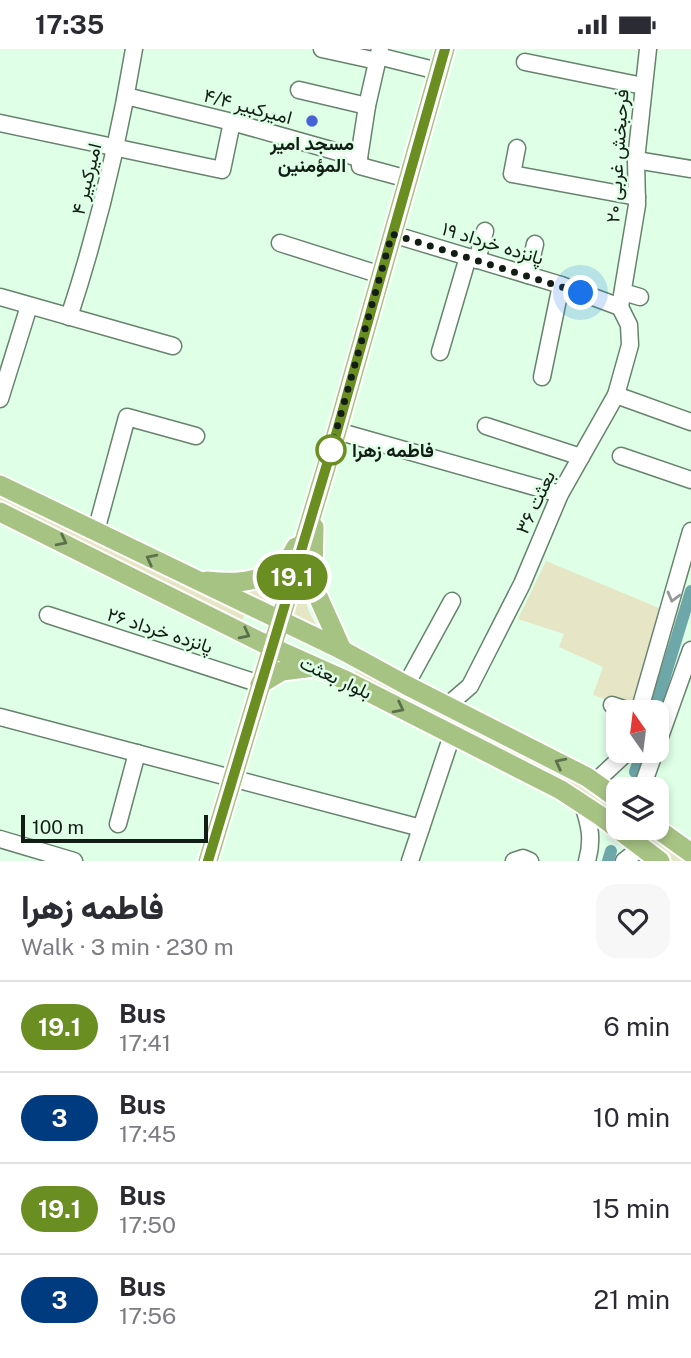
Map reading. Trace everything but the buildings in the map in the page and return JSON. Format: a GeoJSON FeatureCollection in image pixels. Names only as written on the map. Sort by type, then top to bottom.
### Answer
{"type":"FeatureCollection","features":[{"type":"Feature","properties":{"kind":"main road"},"geometry":{"type":"LineString","coordinates":[[208,861],[337,431],[445,49]]}},
{"type":"Feature","properties":{"kind":"main road","name":"بلوار بعثت"},"geometry":{"type":"LineString","coordinates":[[0,485],[350,655],[606,790]]}},
{"type":"Feature","properties":{"kind":"main road","name":"بلوار بعثت"},"geometry":{"type":"LineString","coordinates":[[0,512],[271,647],[347,681],[561,790],[660,861]]}},
{"type":"Feature","properties":{"kind":"main road"},"geometry":{"type":"LineString","coordinates":[[192,579],[227,583],[248,582],[281,567],[292,554],[312,512]]}},
{"type":"Feature","properties":{"kind":"main road"},"geometry":{"type":"LineString","coordinates":[[312,512],[316,592],[350,655],[347,681]]}},
{"type":"Feature","properties":{"kind":"main road"},"geometry":{"type":"LineString","coordinates":[[260,684],[282,671],[314,667]]}},
{"type":"Feature","properties":{"kind":"main road"},"geometry":{"type":"LineString","coordinates":[[669,837],[691,853]]}},
{"type":"Feature","properties":{"kind":"street","name":"امیرکبیر ۴"},"geometry":{"type":"LineString","coordinates":[[69,317],[86,267],[116,146],[134,49]]}},
{"type":"Feature","properties":{"kind":"street"},"geometry":{"type":"LineString","coordinates":[[322,49],[378,56],[438,71]]}},
{"type":"Feature","properties":{"kind":"street","name":"فرحبخش غربی ۲۰"},"geometry":{"type":"LineString","coordinates":[[622,299],[641,219],[637,197],[636,160],[648,49]]}},
{"type":"Feature","properties":{"kind":"street"},"geometry":{"type":"LineString","coordinates":[[359,158],[378,56]]}},
{"type":"Feature","properties":{"kind":"street"},"geometry":{"type":"LineString","coordinates":[[525,62],[643,86]]}},
{"type":"Feature","properties":{"kind":"street"},"geometry":{"type":"LineString","coordinates":[[299,90],[367,106]]}},
{"type":"Feature","properties":{"kind":"street","name":"امیرکبیر ۴/۴"},"geometry":{"type":"LineString","coordinates":[[126,96],[232,122],[359,158],[360,166],[408,179]]}},
{"type":"Feature","properties":{"kind":"street"},"geometry":{"type":"LineString","coordinates":[[0,123],[222,170],[232,122]]}},
{"type":"Feature","properties":{"kind":"street"},"geometry":{"type":"LineString","coordinates":[[517,148],[512,174],[637,197]]}},
{"type":"Feature","properties":{"kind":"street"},"geometry":{"type":"LineString","coordinates":[[636,160],[691,169]]}},
{"type":"Feature","properties":{"kind":"street"},"geometry":{"type":"LineString","coordinates":[[440,352],[485,231]]}},
{"type":"Feature","properties":{"kind":"street","name":"پانزده خرداد ۱۹"},"geometry":{"type":"LineString","coordinates":[[392,234],[561,285],[622,299],[640,297]]}},
{"type":"Feature","properties":{"kind":"street"},"geometry":{"type":"LineString","coordinates":[[280,243],[381,275]]}},
{"type":"Feature","properties":{"kind":"street"},"geometry":{"type":"LineString","coordinates":[[528,275],[534,244]]}},
{"type":"Feature","properties":{"kind":"street"},"geometry":{"type":"LineString","coordinates":[[542,377],[561,285]]}},
{"type":"Feature","properties":{"kind":"street"},"geometry":{"type":"LineString","coordinates":[[0,297],[173,346]]}},
{"type":"Feature","properties":{"kind":"street","name":"بعثت ۳۶"},"geometry":{"type":"LineString","coordinates":[[448,705],[470,686],[522,584],[560,494],[617,395],[630,345],[629,325],[622,299]]}},
{"type":"Feature","properties":{"kind":"street"},"geometry":{"type":"LineString","coordinates":[[0,399],[29,306]]}},
{"type":"Feature","properties":{"kind":"street"},"geometry":{"type":"LineString","coordinates":[[617,395],[691,422]]}},
{"type":"Feature","properties":{"kind":"street"},"geometry":{"type":"LineString","coordinates":[[96,531],[127,417],[195,436]]}},
{"type":"Feature","properties":{"kind":"street"},"geometry":{"type":"LineString","coordinates":[[486,426],[581,457]]}},
{"type":"Feature","properties":{"kind":"street"},"geometry":{"type":"LineString","coordinates":[[337,431],[560,494]]}},
{"type":"Feature","properties":{"kind":"street"},"geometry":{"type":"LineString","coordinates":[[621,456],[691,480]]}},
{"type":"Feature","properties":{"kind":"street"},"geometry":{"type":"LineString","coordinates":[[642,700],[691,531]]}},
{"type":"Feature","properties":{"kind":"street"},"geometry":{"type":"LineString","coordinates":[[406,685],[452,600]]}},
{"type":"Feature","properties":{"kind":"street","name":"پانزده خرداد ۲۶"},"geometry":{"type":"LineString","coordinates":[[48,615],[260,684]]}},
{"type":"Feature","properties":{"kind":"street"},"geometry":{"type":"LineString","coordinates":[[669,712],[691,650]]}},
{"type":"Feature","properties":{"kind":"street"},"geometry":{"type":"LineString","coordinates":[[468,716],[470,686]]}},
{"type":"Feature","properties":{"kind":"street"},"geometry":{"type":"LineString","coordinates":[[0,717],[421,828]]}},
{"type":"Feature","properties":{"kind":"street"},"geometry":{"type":"LineString","coordinates":[[410,861],[452,735]]}},
{"type":"Feature","properties":{"kind":"street"},"geometry":{"type":"LineString","coordinates":[[118,824],[137,753]]}},
{"type":"Feature","properties":{"kind":"street"},"geometry":{"type":"LineString","coordinates":[[595,782],[615,763]]}},
{"type":"Feature","properties":{"kind":"street"},"geometry":{"type":"LineString","coordinates":[[583,805],[591,829],[591,846],[587,861]]}},
{"type":"Feature","properties":{"kind":"street"},"geometry":{"type":"LineString","coordinates":[[0,839],[74,861]]}},
{"type":"Feature","properties":{"kind":"street"},"geometry":{"type":"LineString","coordinates":[[624,861],[642,848]]}},
{"type":"Feature","properties":{"kind":"street"},"geometry":{"type":"LineString","coordinates":[[514,861],[523,858],[530,861]]}},
{"type":"Feature","properties":{"kind":"green space"},"geometry":{"type":"Polygon","coordinates":[[[0,496],[245,614],[242,620],[0,502],[0,496]]]}},
{"type":"Feature","properties":{"kind":"green space"},"geometry":{"type":"Polygon","coordinates":[[[546,561],[664,610],[634,700],[608,700],[593,695],[603,667],[559,647],[564,634],[518,619],[546,561]]]}},
{"type":"Feature","properties":{"kind":"green space"},"geometry":{"type":"Polygon","coordinates":[[[281,577],[270,605],[245,593],[268,586],[281,577]]]}},
{"type":"Feature","properties":{"kind":"green space"},"geometry":{"type":"Polygon","coordinates":[[[302,583],[308,610],[316,625],[292,616],[302,583]]]}},
{"type":"Feature","properties":{"kind":"green space"},"geometry":{"type":"Polygon","coordinates":[[[356,670],[571,777],[606,802],[606,813],[353,676],[356,670]]]}},
{"type":"Feature","properties":{"kind":"green space"},"geometry":{"type":"Polygon","coordinates":[[[644,840],[658,840],[687,861],[673,861],[644,840]]]}},
{"type":"Feature","properties":{"kind":"waterway"},"geometry":{"type":"LineString","coordinates":[[658,700],[691,591]]}},
{"type":"Feature","properties":{"kind":"waterway"},"geometry":{"type":"LineString","coordinates":[[635,772],[638,763]]}},
{"type":"Feature","properties":{"kind":"waterway"},"geometry":{"type":"LineString","coordinates":[[608,861],[611,851]]}},
{"type":"Feature","properties":{"kind":"bus line","name":"19.1"},"geometry":{"type":"LineString","coordinates":[[208,861],[337,431],[445,49]]}},
{"type":"Feature","properties":{"kind":"place","name":"مسجد امیر المؤمنین"},"geometry":{"type":"Point","coordinates":[312,121]}},
{"type":"Feature","properties":{"kind":"place","name":"فاطمه زهرا"},"geometry":{"type":"Point","coordinates":[331,450]}},
{"type":"Feature","properties":{"kind":"route"},"geometry":{"type":"LineString","coordinates":[[331,450],[329,456],[392,234],[581,293]]}}]}
